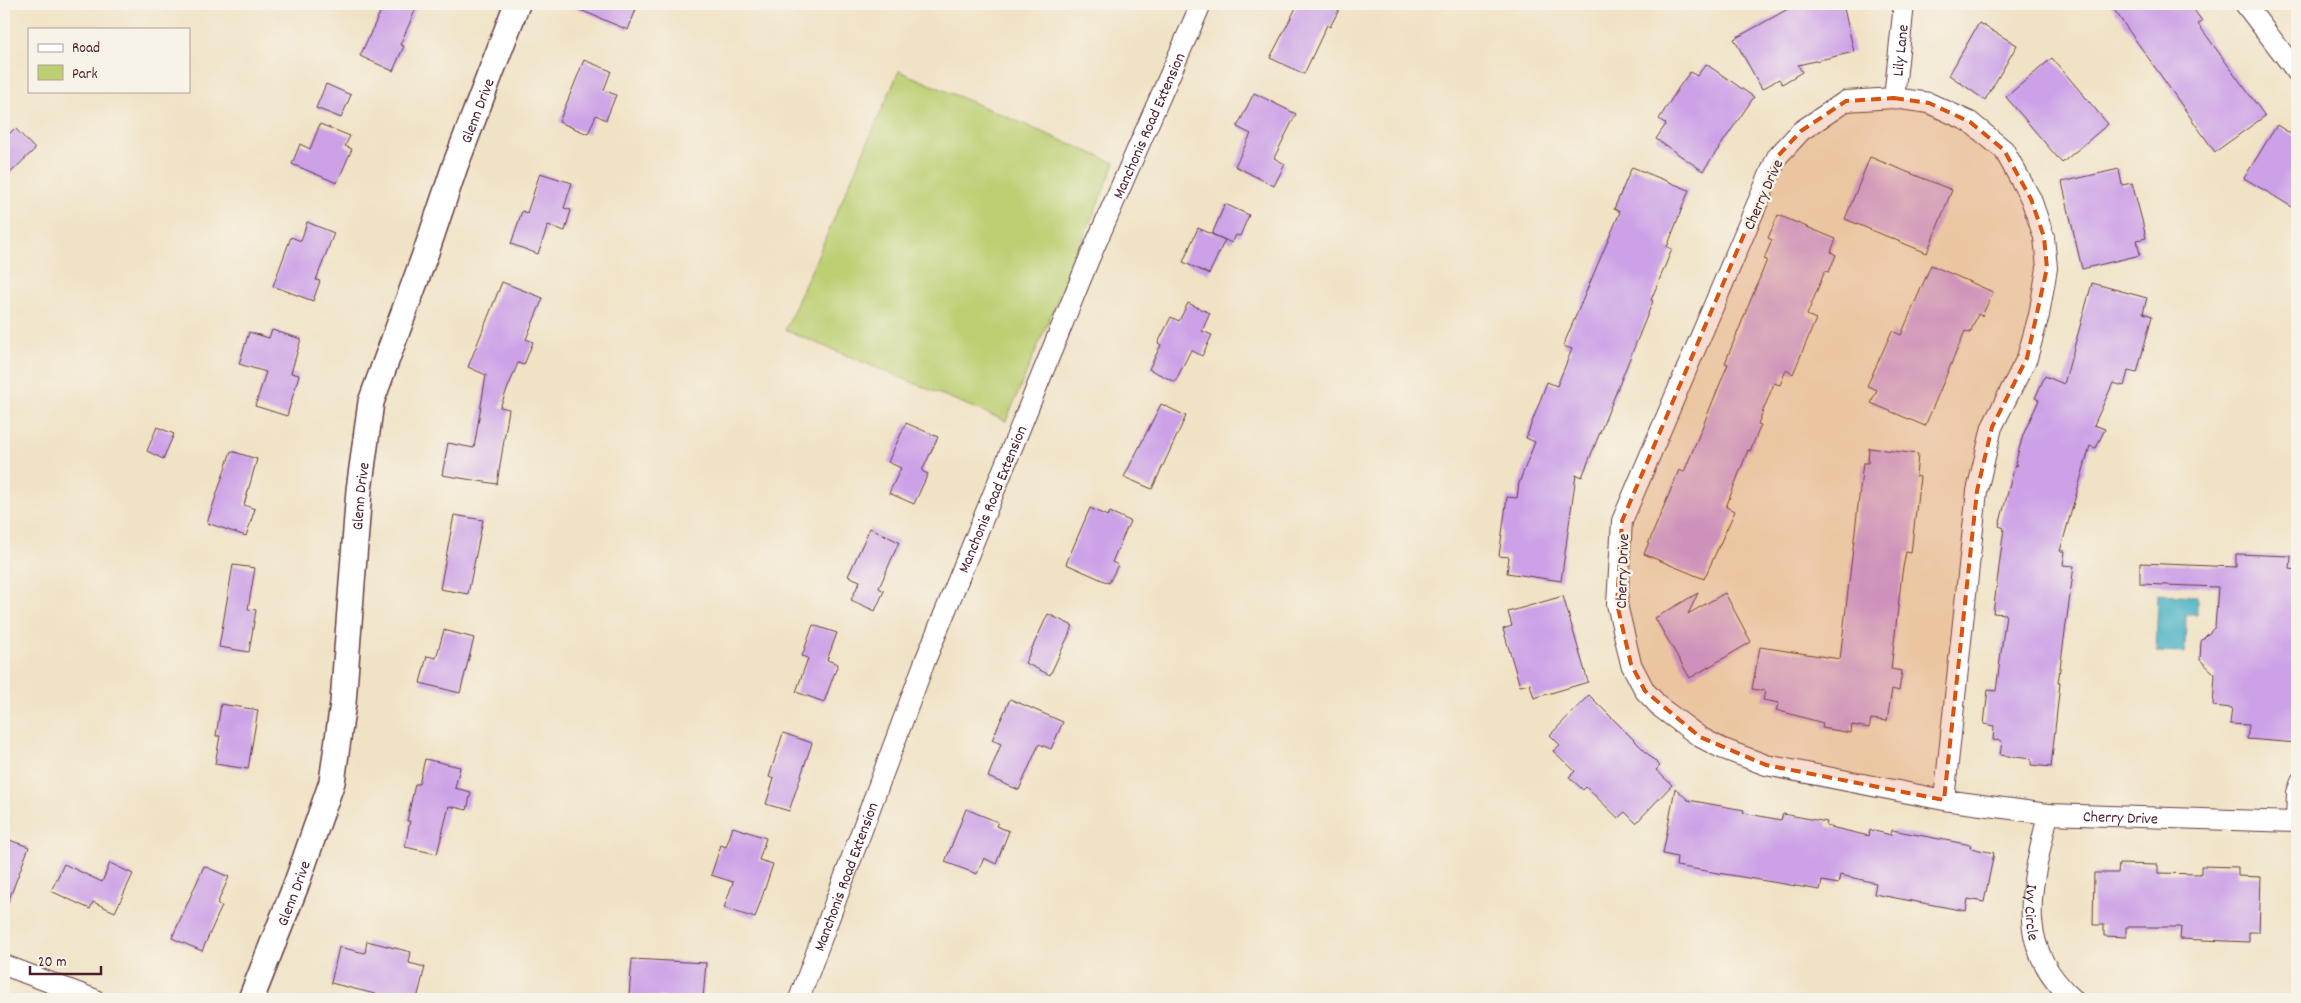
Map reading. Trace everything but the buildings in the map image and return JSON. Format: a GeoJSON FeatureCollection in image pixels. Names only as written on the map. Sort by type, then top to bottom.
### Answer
{"type":"FeatureCollection","features":[{"type":"Feature","properties":{"kind":"street","name":"Glenn Drive"},"geometry":{"type":"LineString","coordinates":[[250,999],[299,875],[332,782],[343,703],[359,490],[371,402],[426,252],[455,166],[517,4]]}},
{"type":"Feature","properties":{"kind":"street","name":"Manchonis Road Extension"},"geometry":{"type":"LineString","coordinates":[[799,999],[929,652],[1089,259],[1201,4]]}},
{"type":"Feature","properties":{"kind":"street","name":"Lily Lane"},"geometry":{"type":"LineString","coordinates":[[1894,98],[1904,4]]}},
{"type":"Feature","properties":{"kind":"street"},"geometry":{"type":"LineString","coordinates":[[2245,4],[2297,72]]}},
{"type":"Feature","properties":{"kind":"street","name":"Cherry Drive"},"geometry":{"type":"LineString","coordinates":[[1944,800],[1976,491],[1992,427],[2027,358],[2039,316],[2048,268],[2044,237],[2032,199],[2004,150],[1970,122],[1929,103],[1894,98],[1846,102],[1801,131],[1777,157],[1622,521],[1616,604],[1631,664],[1645,691],[1674,718],[1700,737],[1721,748],[1766,765],[1944,800],[2048,814],[2294,822]]}},
{"type":"Feature","properties":{"kind":"street","name":"Ivy Circle"},"geometry":{"type":"LineString","coordinates":[[2048,814],[2030,904],[2032,928],[2043,962],[2056,982],[2073,999]]}},
{"type":"Feature","properties":{"kind":"street"},"geometry":{"type":"LineString","coordinates":[[4,965],[94,999]]}},
{"type":"Feature","properties":{"kind":"lane"},"geometry":{"type":"LineString","coordinates":[[2294,822],[2292,792],[2297,778]]}},
{"type":"Feature","properties":{"kind":"highlighted area"},"geometry":{"type":"Polygon","coordinates":[[[1894,98],[1929,103],[1970,122],[2004,150],[2031,199],[2044,237],[2047,268],[2027,358],[1992,427],[1977,491],[1944,800],[1766,765],[1700,737],[1645,691],[1631,664],[1617,604],[1622,521],[1777,157],[1801,131],[1846,101],[1894,98]]]}},
{"type":"Feature","properties":{"kind":"green space"},"geometry":{"type":"Polygon","coordinates":[[[899,71],[1115,163],[1006,421],[785,330],[899,71]]]}},
{"type":"Feature","properties":{"kind":"water"},"geometry":{"type":"Polygon","coordinates":[[[2158,594],[2197,596],[2197,615],[2186,615],[2185,653],[2156,652],[2158,594]]]}}]}
